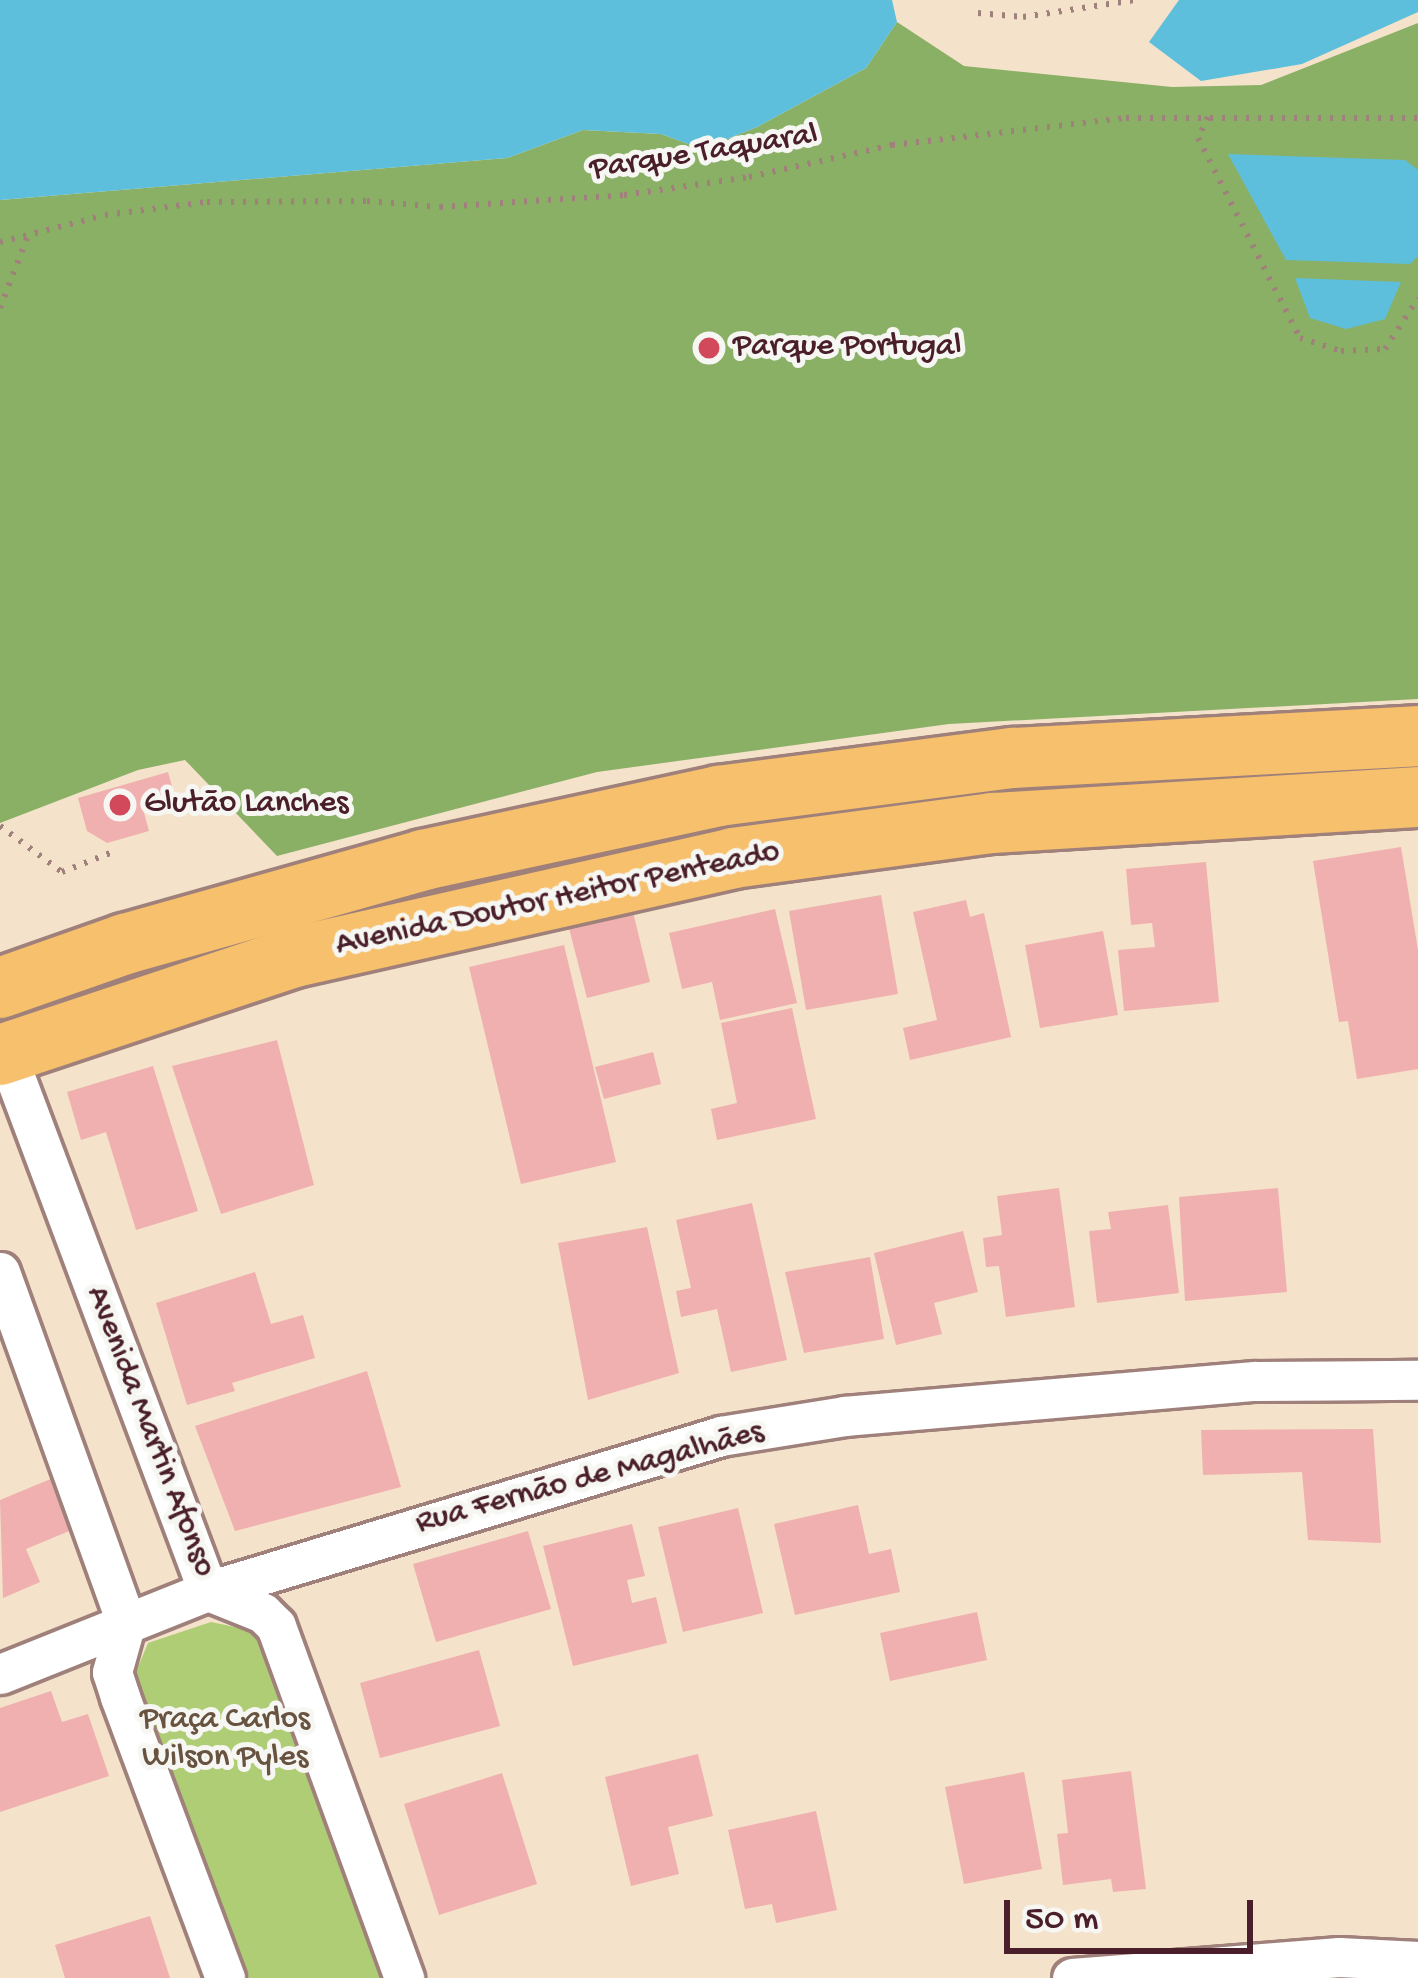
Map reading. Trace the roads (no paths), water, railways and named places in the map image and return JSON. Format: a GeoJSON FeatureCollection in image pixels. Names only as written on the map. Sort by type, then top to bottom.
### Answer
{"type":"FeatureCollection","features":[{"type":"Feature","properties":{"kind":"main road","name":"Avenida Doutor Heitor Penteado"},"geometry":{"type":"LineString","coordinates":[[0,988],[125,944],[423,860],[719,796],[1013,758],[1418,736]]}},
{"type":"Feature","properties":{"kind":"main road","name":"Avenida Doutor Heitor Penteado"},"geometry":{"type":"LineString","coordinates":[[3,1054],[296,957],[733,858],[1039,819],[1418,797]]}},
{"type":"Feature","properties":{"kind":"street","name":"Avenida Martin Afonso"},"geometry":{"type":"LineString","coordinates":[[3,1054],[208,1592],[263,1613],[276,1626],[404,1978]]}},
{"type":"Feature","properties":{"kind":"street"},"geometry":{"type":"LineString","coordinates":[[0,1272],[126,1622],[112,1672],[225,1978]]}},
{"type":"Feature","properties":{"kind":"street","name":"Rua Fernão de Magalhães"},"geometry":{"type":"LineString","coordinates":[[0,1674],[208,1592],[521,1492],[721,1436],[844,1416],[1256,1381],[1418,1380]]}},
{"type":"Feature","properties":{"kind":"street"},"geometry":{"type":"LineString","coordinates":[[1072,1978],[1339,1957],[1418,1961]]}},
{"type":"Feature","properties":{"kind":"water"},"geometry":{"type":"Polygon","coordinates":[[[0,0],[892,0],[897,22],[866,68],[757,127],[702,149],[661,134],[583,130],[507,158],[0,200],[0,0]]]}},
{"type":"Feature","properties":{"kind":"water"},"geometry":{"type":"Polygon","coordinates":[[[1179,0],[1418,0],[1418,12],[1302,64],[1201,81],[1149,42],[1179,0]]]}},
{"type":"Feature","properties":{"kind":"water"},"geometry":{"type":"Polygon","coordinates":[[[1228,154],[1405,160],[1418,170],[1418,256],[1410,264],[1286,260],[1228,154]]]}},
{"type":"Feature","properties":{"kind":"water"},"geometry":{"type":"Polygon","coordinates":[[[1295,278],[1401,282],[1385,319],[1346,329],[1310,318],[1295,278]]]}},
{"type":"Feature","properties":{"kind":"place","name":"Parque Portugal"},"geometry":{"type":"Point","coordinates":[709,348]}},
{"type":"Feature","properties":{"kind":"place","name":"Glutão Lanches"},"geometry":{"type":"Point","coordinates":[120,805]}},
{"type":"Feature","properties":{"kind":"park label","name":"Praça Carlos Wilson Pyles"},"geometry":{"type":"Point","coordinates":[225,1740]}}]}
